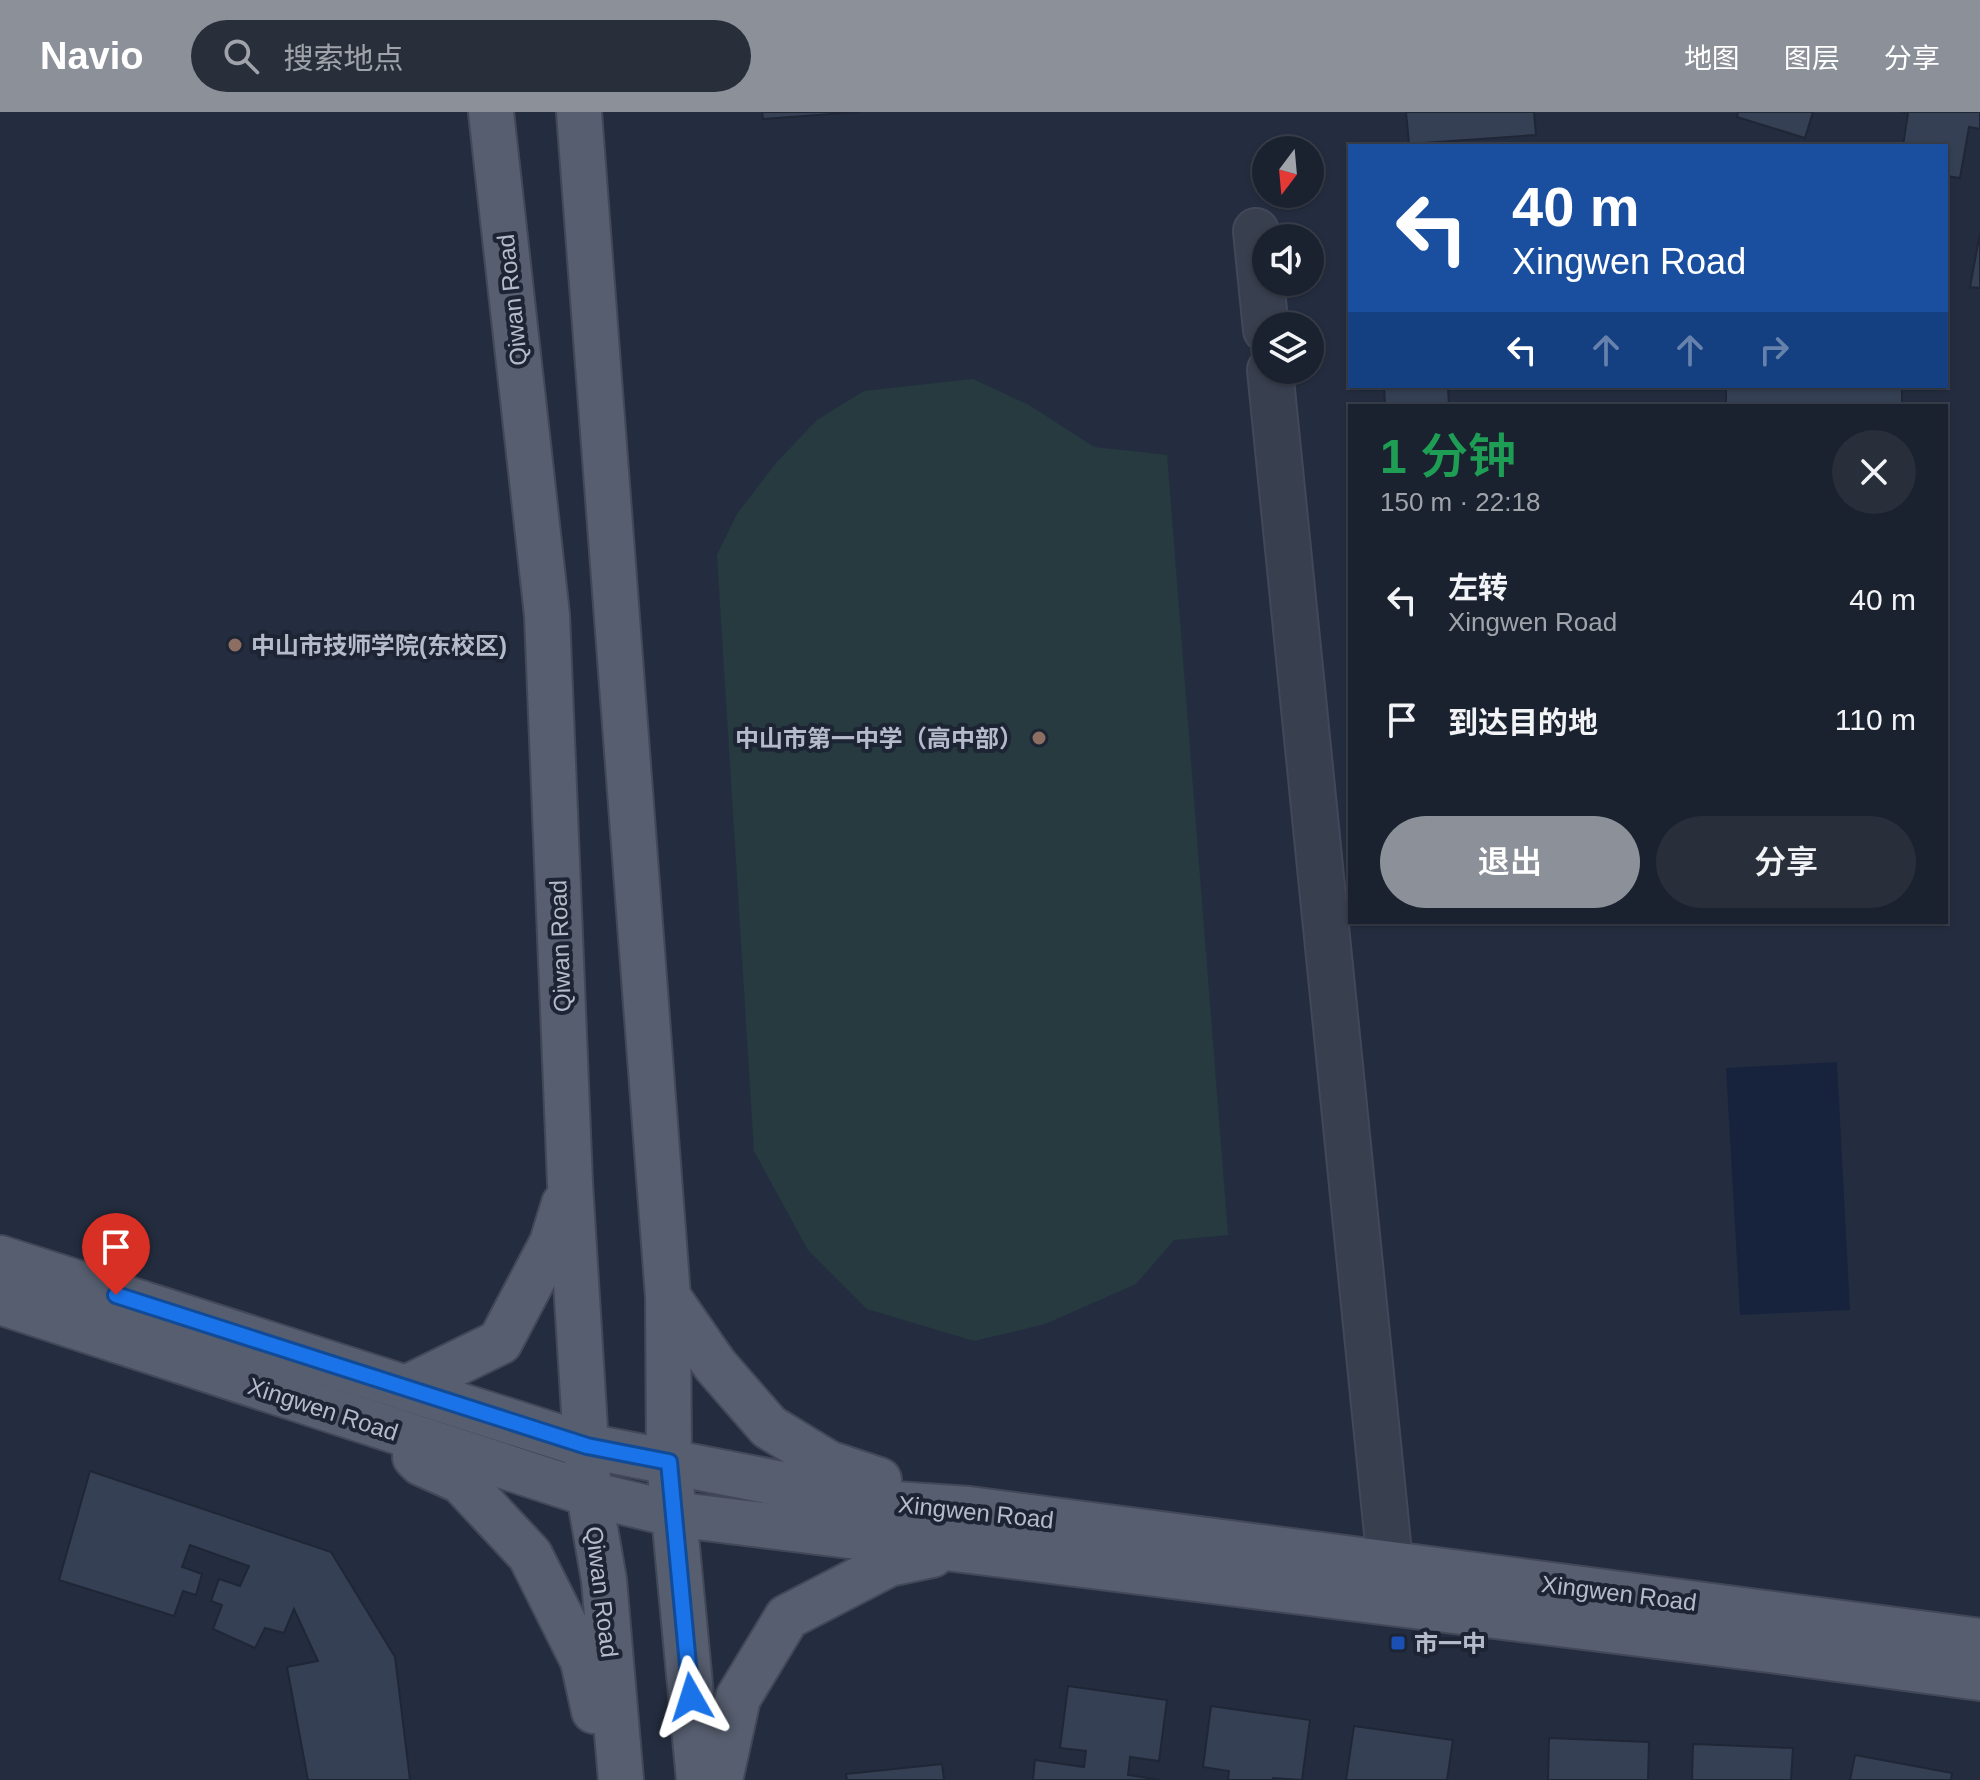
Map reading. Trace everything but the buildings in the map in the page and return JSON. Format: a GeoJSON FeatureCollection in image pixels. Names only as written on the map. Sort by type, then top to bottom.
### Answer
{"type":"FeatureCollection","features":[{"type":"Feature","properties":{"kind":"main road","name":"Qiwan Road"},"geometry":{"type":"LineString","coordinates":[[491,112],[547,615],[570,1183],[589,1494],[604,1580],[621,1780]]}},
{"type":"Feature","properties":{"kind":"main road"},"geometry":{"type":"LineString","coordinates":[[579,112],[668,1297],[669,1462],[699,1780]]}},
{"type":"Feature","properties":{"kind":"main road"},"geometry":{"type":"LineString","coordinates":[[406,1388],[500,1342],[552,1243],[570,1183]]}},
{"type":"Feature","properties":{"kind":"main road","name":"Xingwen Road"},"geometry":{"type":"LineString","coordinates":[[0,1258],[587,1446],[880,1503],[965,1529],[1770,1650],[1980,1678]]}},
{"type":"Feature","properties":{"kind":"main road"},"geometry":{"type":"LineString","coordinates":[[668,1297],[715,1365],[769,1427],[828,1463],[965,1529]]}},
{"type":"Feature","properties":{"kind":"main road","name":"Xingwen Road"},"geometry":{"type":"LineString","coordinates":[[0,1302],[589,1494],[673,1514],[965,1529],[1390,1563],[1980,1641]]}},
{"type":"Feature","properties":{"kind":"main road"},"geometry":{"type":"LineString","coordinates":[[383,1429],[421,1463],[461,1481],[530,1555],[583,1661],[610,1780]]}},
{"type":"Feature","properties":{"kind":"main road"},"geometry":{"type":"LineString","coordinates":[[720,1780],[738,1698],[787,1617],[965,1529]]}},
{"type":"Feature","properties":{"kind":"street"},"geometry":{"type":"LineString","coordinates":[[1271,384],[1390,1563]]}},
{"type":"Feature","properties":{"kind":"shaded area"},"geometry":{"type":"Polygon","coordinates":[[[973,379],[1029,405],[1094,447],[1167,455],[1228,1235],[1174,1240],[1136,1284],[1045,1324],[974,1341],[867,1309],[808,1250],[754,1151],[717,555],[737,514],[776,463],[817,420],[864,391],[973,379]]]}},
{"type":"Feature","properties":{"kind":"water"},"geometry":{"type":"Polygon","coordinates":[[[1837,1062],[1850,1310],[1740,1315],[1726,1068],[1837,1062]]]}},
{"type":"Feature","properties":{"kind":"place","name":"中山市技师学院(东校区)"},"geometry":{"type":"Point","coordinates":[235,645]}},
{"type":"Feature","properties":{"kind":"place","name":"中山市第一中学（高中部）"},"geometry":{"type":"Point","coordinates":[1039,738]}},
{"type":"Feature","properties":{"kind":"place","name":"市一中"},"geometry":{"type":"Point","coordinates":[1398,1643]}},
{"type":"Feature","properties":{"kind":"route"},"geometry":{"type":"LineString","coordinates":[[116,1295],[587,1446],[669,1462],[691,1697]]}}]}
